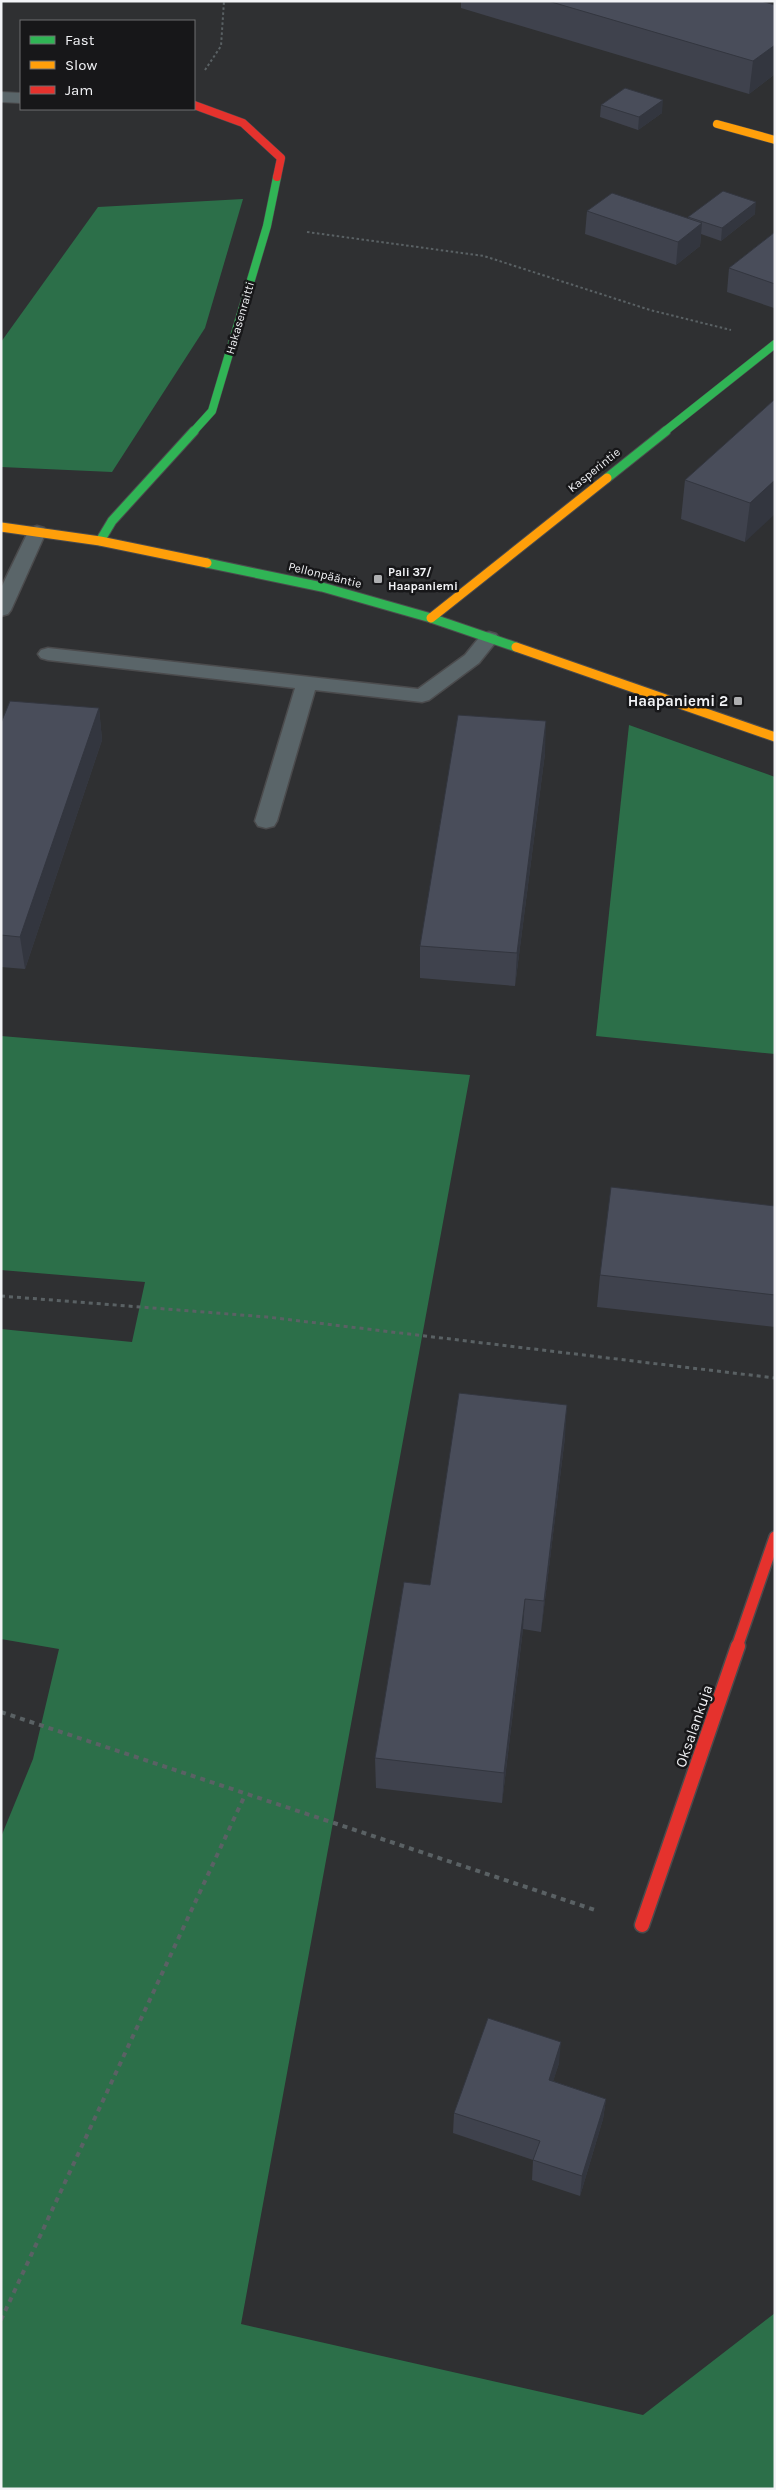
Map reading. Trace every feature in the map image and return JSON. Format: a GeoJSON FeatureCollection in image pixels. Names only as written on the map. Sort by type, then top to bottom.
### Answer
{"type":"FeatureCollection","features":[{"type":"Feature","properties":{"kind":"street"},"geometry":{"type":"LineString","coordinates":[[1,97],[20,98]]}},
{"type":"Feature","properties":{"kind":"street","name":"Hakasenraitti"},"geometry":{"type":"LineString","coordinates":[[100,541],[112,521],[212,411],[267,226],[281,158],[244,123],[195,105]]}},
{"type":"Feature","properties":{"kind":"street"},"geometry":{"type":"LineString","coordinates":[[717,124],[775,140]]}},
{"type":"Feature","properties":{"kind":"street","name":"Kasperintie"},"geometry":{"type":"LineString","coordinates":[[431,618],[775,344]]}},
{"type":"Feature","properties":{"kind":"street","name":"Pellonpääntie"},"geometry":{"type":"LineString","coordinates":[[1,527],[100,541],[322,587],[431,618],[775,737]]}},
{"type":"Feature","properties":{"kind":"street","name":"Oksalankuja"},"geometry":{"type":"LineString","coordinates":[[642,1925],[775,1537]]}},
{"type":"Feature","properties":{"kind":"lane"},"geometry":{"type":"LineString","coordinates":[[1,610],[37,532]]}},
{"type":"Feature","properties":{"kind":"lane"},"geometry":{"type":"LineString","coordinates":[[48,654],[422,696],[472,659],[489,638]]}},
{"type":"Feature","properties":{"kind":"lane"},"geometry":{"type":"LineString","coordinates":[[266,821],[307,683]]}},
{"type":"Feature","properties":{"kind":"path"},"geometry":{"type":"LineString","coordinates":[[205,71],[221,46],[224,1]]}},
{"type":"Feature","properties":{"kind":"path"},"geometry":{"type":"LineString","coordinates":[[267,226],[484,256],[650,310],[736,332]]}},
{"type":"Feature","properties":{"kind":"path"},"geometry":{"type":"LineString","coordinates":[[1,1296],[267,1317],[775,1378]]}},
{"type":"Feature","properties":{"kind":"path"},"geometry":{"type":"LineString","coordinates":[[1,1712],[245,1796],[642,1925]]}},
{"type":"Feature","properties":{"kind":"path"},"geometry":{"type":"LineString","coordinates":[[1,2320],[245,1796]]}},
{"type":"Feature","properties":{"kind":"green space"},"geometry":{"type":"Polygon","coordinates":[[[243,199],[205,328],[112,472],[1,467],[1,342],[98,207],[243,199]]]}},
{"type":"Feature","properties":{"kind":"green space"},"geometry":{"type":"Polygon","coordinates":[[[629,725],[775,777],[775,1054],[596,1036],[629,725]]]}},
{"type":"Feature","properties":{"kind":"green space"},"geometry":{"type":"Polygon","coordinates":[[[1,1036],[470,1075],[241,2324],[643,2415],[775,2313],[775,2489],[1,2489],[1,1837],[33,1759],[59,1649],[1,1639],[1,1329],[132,1342],[145,1282],[1,1270],[1,1036]]]}},
{"type":"Feature","properties":{"kind":"building"},"geometry":{"type":"Polygon","coordinates":[[[548,1],[761,1],[775,5],[775,45],[753,61],[548,1]]]}},
{"type":"Feature","properties":{"kind":"building"},"geometry":{"type":"Polygon","coordinates":[[[625,88],[663,100],[639,117],[601,105],[625,88]]]}},
{"type":"Feature","properties":{"kind":"building"},"geometry":{"type":"Polygon","coordinates":[[[723,191],[756,202],[722,228],[688,217],[723,191]]]}},
{"type":"Feature","properties":{"kind":"building"},"geometry":{"type":"Polygon","coordinates":[[[612,193],[702,223],[678,242],[587,211],[612,193]]]}},
{"type":"Feature","properties":{"kind":"building"},"geometry":{"type":"Polygon","coordinates":[[[775,232],[775,284],[729,268],[775,232]]]}},
{"type":"Feature","properties":{"kind":"building"},"geometry":{"type":"Polygon","coordinates":[[[775,399],[775,480],[750,503],[685,480],[775,399]]]}},
{"type":"Feature","properties":{"kind":"building"},"geometry":{"type":"Polygon","coordinates":[[[10,701],[99,708],[20,937],[1,935],[1,723],[10,701]]]}},
{"type":"Feature","properties":{"kind":"building"},"geometry":{"type":"Polygon","coordinates":[[[458,715],[546,721],[517,953],[420,946],[458,715]]]}},
{"type":"Feature","properties":{"kind":"building"},"geometry":{"type":"Polygon","coordinates":[[[611,1187],[775,1206],[775,1295],[600,1275],[611,1187]]]}},
{"type":"Feature","properties":{"kind":"building"},"geometry":{"type":"Polygon","coordinates":[[[459,1393],[567,1405],[544,1601],[525,1599],[504,1773],[375,1758],[404,1582],[430,1585],[459,1393]]]}},
{"type":"Feature","properties":{"kind":"building"},"geometry":{"type":"Polygon","coordinates":[[[488,2018],[561,2042],[549,2080],[606,2099],[582,2176],[533,2160],[540,2141],[454,2113],[488,2018]]]}},
{"type":"Feature","properties":{"kind":"traffic: fast"},"geometry":{"type":"LineString","coordinates":[[100,541],[112,521],[212,411],[267,226],[277,177]]}},
{"type":"Feature","properties":{"kind":"traffic: fast"},"geometry":{"type":"LineString","coordinates":[[607,478],[775,344]]}},
{"type":"Feature","properties":{"kind":"traffic: fast"},"geometry":{"type":"LineString","coordinates":[[207,563],[322,587],[431,618],[516,647]]}},
{"type":"Feature","properties":{"kind":"traffic: slow"},"geometry":{"type":"LineString","coordinates":[[717,124],[775,140]]}},
{"type":"Feature","properties":{"kind":"traffic: slow"},"geometry":{"type":"LineString","coordinates":[[431,618],[607,478]]}},
{"type":"Feature","properties":{"kind":"traffic: slow"},"geometry":{"type":"LineString","coordinates":[[1,527],[100,541],[207,563]]}},
{"type":"Feature","properties":{"kind":"traffic: slow"},"geometry":{"type":"LineString","coordinates":[[516,647],[775,737]]}},
{"type":"Feature","properties":{"kind":"traffic: jam"},"geometry":{"type":"LineString","coordinates":[[195,105],[243,123],[281,158],[277,177]]}},
{"type":"Feature","properties":{"kind":"traffic: jam"},"geometry":{"type":"LineString","coordinates":[[642,1925],[775,1537]]}},
{"type":"Feature","properties":{"kind":"place","name":"Pali 37/ Haapaniemi"},"geometry":{"type":"Point","coordinates":[378,579]}},
{"type":"Feature","properties":{"kind":"place","name":"Haapaniemi 2"},"geometry":{"type":"Point","coordinates":[738,701]}}]}
